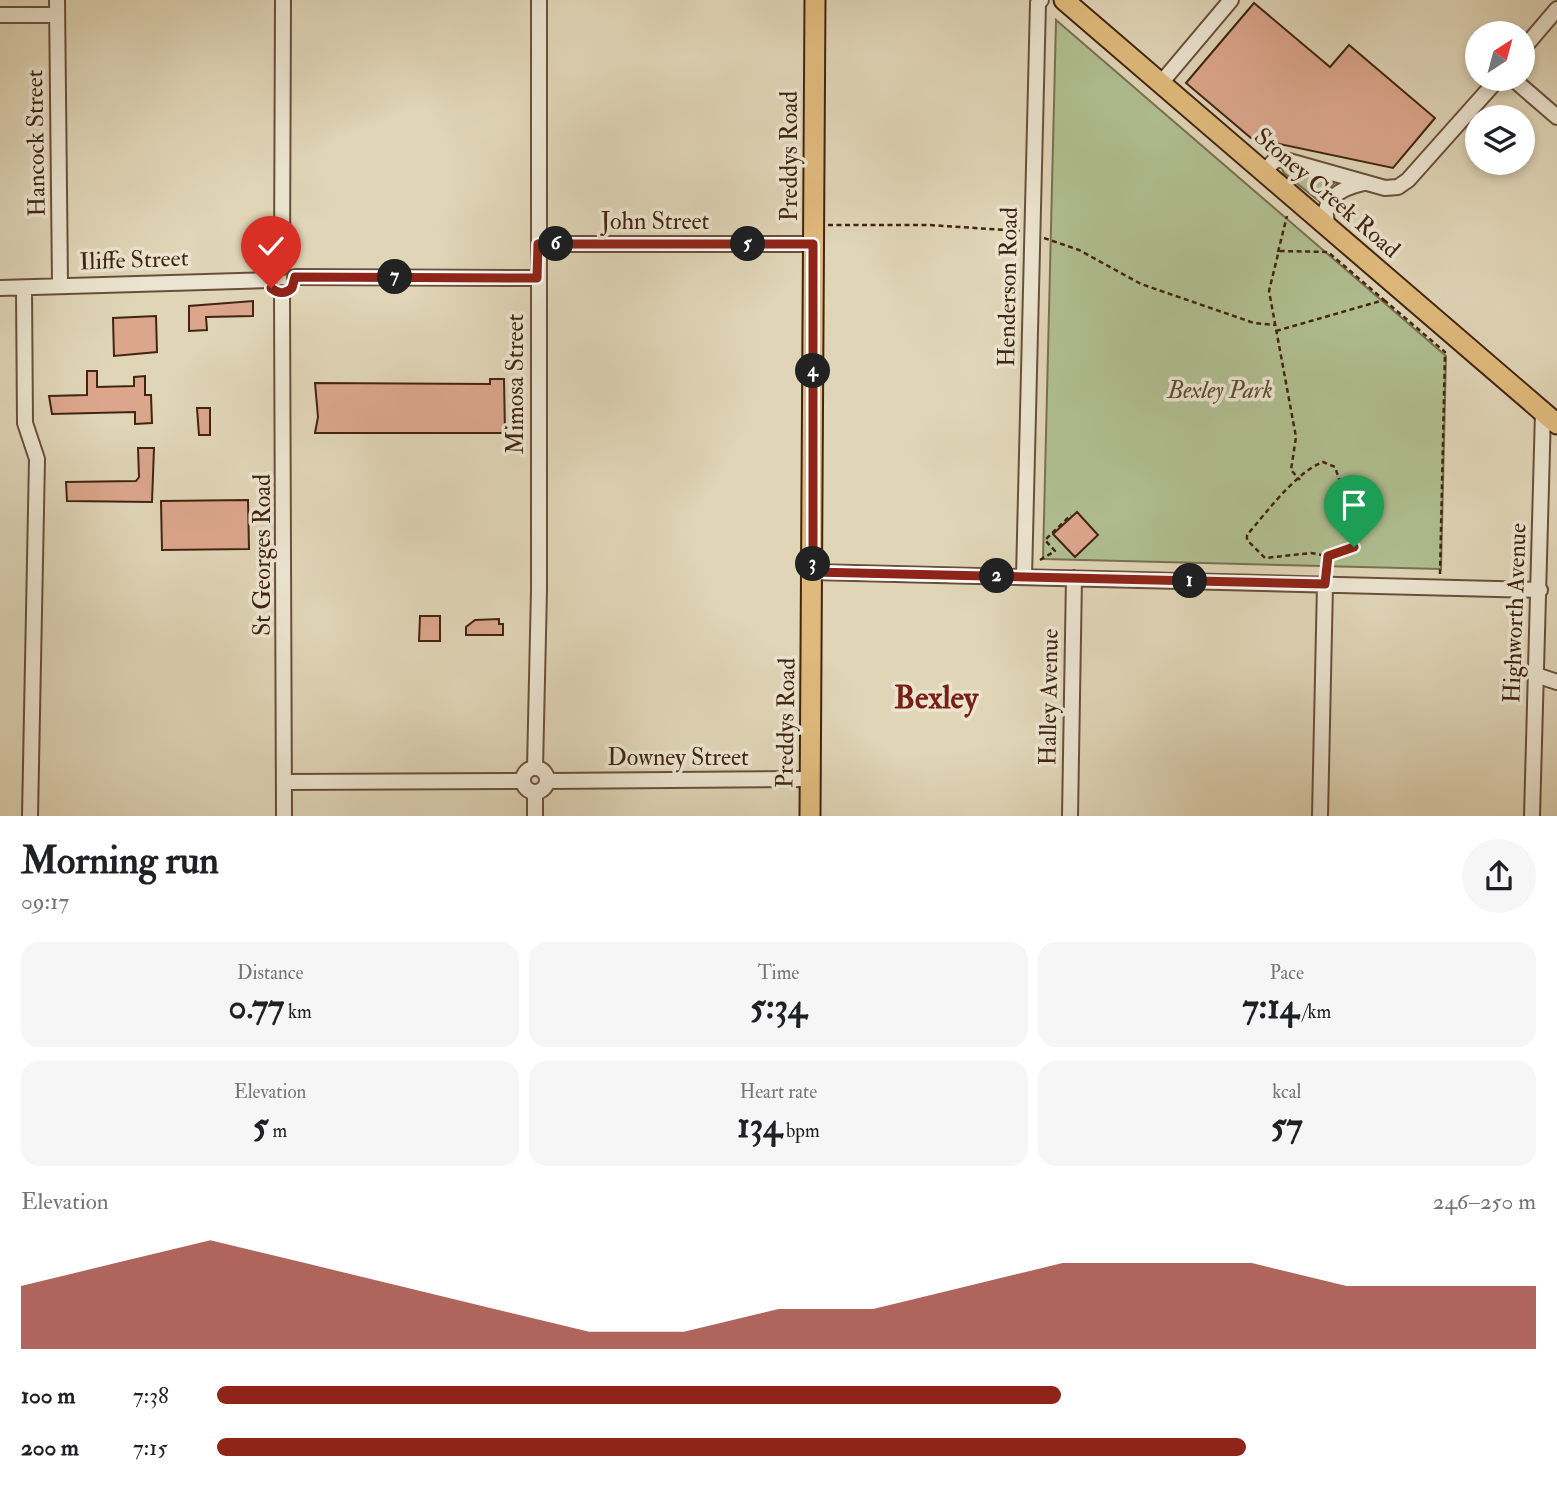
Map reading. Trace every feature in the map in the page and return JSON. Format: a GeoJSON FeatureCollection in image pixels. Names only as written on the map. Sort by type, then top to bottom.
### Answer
{"type":"FeatureCollection","features":[{"type":"Feature","properties":{"kind":"main road","name":"Preddys Road"},"geometry":{"type":"LineString","coordinates":[[810,816],[815,0]]}},
{"type":"Feature","properties":{"kind":"main road","name":"Stoney Creek Road"},"geometry":{"type":"LineString","coordinates":[[1064,0],[1550,418]]}},
{"type":"Feature","properties":{"kind":"street"},"geometry":{"type":"LineString","coordinates":[[282,267],[283,0]]}},
{"type":"Feature","properties":{"kind":"street","name":"Mimosa Street"},"geometry":{"type":"LineString","coordinates":[[535,768],[539,590],[539,0]]}},
{"type":"Feature","properties":{"kind":"street","name":"Henderson Road"},"geometry":{"type":"LineString","coordinates":[[1024,577],[1038,3],[1041,0]]}},
{"type":"Feature","properties":{"kind":"street"},"geometry":{"type":"LineString","coordinates":[[1161,83],[1231,0]]}},
{"type":"Feature","properties":{"kind":"street"},"geometry":{"type":"LineString","coordinates":[[0,15],[57,8]]}},
{"type":"Feature","properties":{"kind":"street","name":"Hancock Street"},"geometry":{"type":"LineString","coordinates":[[57,8],[60,285]]}},
{"type":"Feature","properties":{"kind":"street"},"geometry":{"type":"LineString","coordinates":[[1535,35],[1557,9]]}},
{"type":"Feature","properties":{"kind":"street"},"geometry":{"type":"LineString","coordinates":[[1264,172],[1274,161],[1282,159],[1331,170],[1364,183],[1390,188],[1405,183],[1487,91]]}},
{"type":"Feature","properties":{"kind":"street"},"geometry":{"type":"LineString","coordinates":[[1527,91],[1557,117]]}},
{"type":"Feature","properties":{"kind":"street"},"geometry":{"type":"LineString","coordinates":[[1329,228],[1326,214],[1331,197],[1343,188],[1364,183]]}},
{"type":"Feature","properties":{"kind":"street","name":"John Street"},"geometry":{"type":"LineString","coordinates":[[538,244],[813,244]]}},
{"type":"Feature","properties":{"kind":"street"},"geometry":{"type":"LineString","coordinates":[[282,267],[290,269],[295,277],[292,288],[282,293],[274,290],[269,280],[274,269],[282,267]]}},
{"type":"Feature","properties":{"kind":"street"},"geometry":{"type":"LineString","coordinates":[[295,277],[537,278]]}},
{"type":"Feature","properties":{"kind":"street","name":"Iliffe Street"},"geometry":{"type":"LineString","coordinates":[[0,288],[269,280]]}},
{"type":"Feature","properties":{"kind":"street"},"geometry":{"type":"LineString","coordinates":[[24,288],[25,423],[37,459],[30,816]]}},
{"type":"Feature","properties":{"kind":"street","name":"St Georges Road"},"geometry":{"type":"LineString","coordinates":[[282,293],[285,816]]}},
{"type":"Feature","properties":{"kind":"street","name":"Highworth Avenue"},"geometry":{"type":"LineString","coordinates":[[1532,816],[1536,675],[1550,418]]}},
{"type":"Feature","properties":{"kind":"street"},"geometry":{"type":"LineString","coordinates":[[813,572],[1540,590]]}},
{"type":"Feature","properties":{"kind":"street","name":"Halley Avenue"},"geometry":{"type":"LineString","coordinates":[[1070,816],[1074,578]]}},
{"type":"Feature","properties":{"kind":"street"},"geometry":{"type":"LineString","coordinates":[[1320,816],[1325,584]]}},
{"type":"Feature","properties":{"kind":"street"},"geometry":{"type":"LineString","coordinates":[[1536,675],[1557,682]]}},
{"type":"Feature","properties":{"kind":"street"},"geometry":{"type":"LineString","coordinates":[[535,768],[543,771],[547,781],[544,789],[535,793],[526,789],[523,781],[526,772],[535,768]]}},
{"type":"Feature","properties":{"kind":"street","name":"Downey Street"},"geometry":{"type":"LineString","coordinates":[[547,781],[810,779]]}},
{"type":"Feature","properties":{"kind":"street"},"geometry":{"type":"LineString","coordinates":[[284,782],[523,781]]}},
{"type":"Feature","properties":{"kind":"street"},"geometry":{"type":"LineString","coordinates":[[535,793],[535,816]]}},
{"type":"Feature","properties":{"kind":"path"},"geometry":{"type":"LineString","coordinates":[[1286,216],[1269,291],[1296,437],[1291,470],[1300,480]]}},
{"type":"Feature","properties":{"kind":"path"},"geometry":{"type":"LineString","coordinates":[[832,225],[1014,230]]}},
{"type":"Feature","properties":{"kind":"path"},"geometry":{"type":"LineString","coordinates":[[1046,238],[1079,250],[1141,284],[1254,323],[1275,325]]}},
{"type":"Feature","properties":{"kind":"path"},"geometry":{"type":"LineString","coordinates":[[1278,255],[1281,251],[1328,252],[1445,352],[1439,587]]}},
{"type":"Feature","properties":{"kind":"path"},"geometry":{"type":"LineString","coordinates":[[1276,331],[1384,300]]}},
{"type":"Feature","properties":{"kind":"path"},"geometry":{"type":"LineString","coordinates":[[1328,462],[1335,467],[1359,540],[1349,551],[1328,556],[1311,553],[1265,558],[1247,540],[1247,535],[1284,493],[1318,464],[1328,462]]}},
{"type":"Feature","properties":{"kind":"path"},"geometry":{"type":"LineString","coordinates":[[1040,560],[1055,551],[1045,540],[1071,515]]}},
{"type":"Feature","properties":{"kind":"path"},"geometry":{"type":"LineString","coordinates":[[1325,584],[1328,556]]}},
{"type":"Feature","properties":{"kind":"green space","name":"Bexley Park"},"geometry":{"type":"Polygon","coordinates":[[[1056,20],[1446,356],[1441,569],[1043,559],[1056,20]]]}},
{"type":"Feature","properties":{"kind":"green space"},"geometry":{"type":"Polygon","coordinates":[[[1286,166],[1336,181],[1319,201],[1284,173],[1282,169],[1286,166]]]}},
{"type":"Feature","properties":{"kind":"building"},"geometry":{"type":"Polygon","coordinates":[[[1254,3],[1330,67],[1349,45],[1435,118],[1393,168],[1251,138],[1186,83],[1254,3]]]}},
{"type":"Feature","properties":{"kind":"building"},"geometry":{"type":"Polygon","coordinates":[[[253,301],[253,316],[206,317],[207,330],[189,331],[189,306],[253,301]]]}},
{"type":"Feature","properties":{"kind":"building"},"geometry":{"type":"Polygon","coordinates":[[[156,316],[157,352],[114,356],[113,318],[156,316]]]}},
{"type":"Feature","properties":{"kind":"building"},"geometry":{"type":"Polygon","coordinates":[[[87,371],[97,371],[97,387],[134,386],[134,377],[145,376],[145,395],[151,395],[152,423],[135,424],[135,412],[52,414],[49,396],[87,395],[87,371]]]}},
{"type":"Feature","properties":{"kind":"building"},"geometry":{"type":"Polygon","coordinates":[[[490,379],[504,379],[505,433],[315,433],[318,417],[315,383],[490,384],[490,379]]]}},
{"type":"Feature","properties":{"kind":"building"},"geometry":{"type":"Polygon","coordinates":[[[197,408],[210,408],[210,435],[199,435],[197,408]]]}},
{"type":"Feature","properties":{"kind":"building"},"geometry":{"type":"Polygon","coordinates":[[[138,448],[154,448],[152,502],[67,501],[66,482],[136,481],[139,477],[138,448]]]}},
{"type":"Feature","properties":{"kind":"building"},"geometry":{"type":"Polygon","coordinates":[[[248,500],[249,549],[162,550],[161,501],[248,500]]]}},
{"type":"Feature","properties":{"kind":"building"},"geometry":{"type":"Polygon","coordinates":[[[1077,512],[1098,535],[1075,557],[1053,534],[1077,512]]]}},
{"type":"Feature","properties":{"kind":"building"},"geometry":{"type":"Polygon","coordinates":[[[420,616],[440,616],[440,641],[419,641],[420,616]]]}},
{"type":"Feature","properties":{"kind":"building"},"geometry":{"type":"Polygon","coordinates":[[[499,619],[499,624],[503,624],[503,635],[466,635],[466,627],[475,620],[499,619]]]}},
{"type":"Feature","properties":{"kind":"district","name":"Bexley"},"geometry":{"type":"Point","coordinates":[936,698]}},
{"type":"Feature","properties":{"kind":"route"},"geometry":{"type":"LineString","coordinates":[[271,288],[282,293],[290,291],[295,277],[537,278],[538,244],[813,244],[813,572],[1325,584],[1328,556],[1349,551],[1354,547]]}}]}
